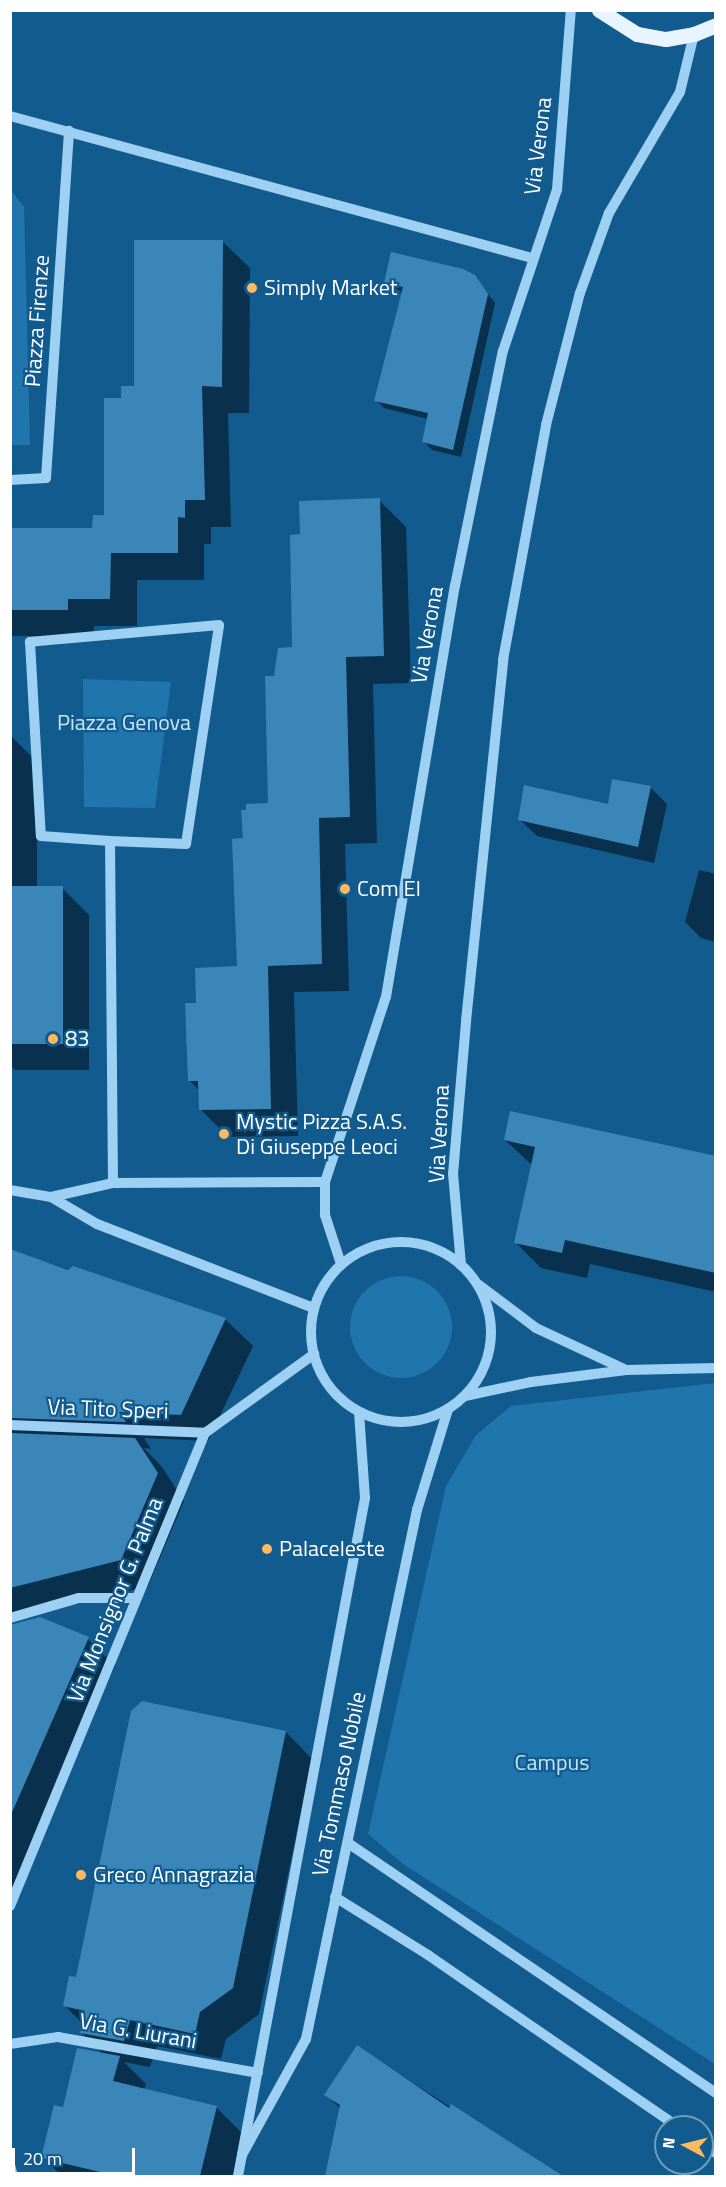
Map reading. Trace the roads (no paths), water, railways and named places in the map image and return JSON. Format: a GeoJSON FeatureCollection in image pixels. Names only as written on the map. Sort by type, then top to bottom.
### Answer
{"type":"FeatureCollection","features":[{"type":"Feature","properties":{"kind":"main road"},"geometry":{"type":"LineString","coordinates":[[599,10],[637,34],[666,39],[694,34],[715,26]]}},
{"type":"Feature","properties":{"kind":"street","name":"Via Verona"},"geometry":{"type":"LineString","coordinates":[[341,1264],[325,1215],[325,1182],[386,997],[455,586],[503,351],[532,258],[557,190],[571,10]]}},
{"type":"Feature","properties":{"kind":"street","name":"Via Verona"},"geometry":{"type":"LineString","coordinates":[[461,1264],[453,1174],[466,1021],[503,660],[546,425],[580,293],[609,213],[680,92],[694,34]]}},
{"type":"Feature","properties":{"kind":"street"},"geometry":{"type":"LineString","coordinates":[[10,116],[532,258]]}},
{"type":"Feature","properties":{"kind":"street","name":"Piazza Firenze"},"geometry":{"type":"LineString","coordinates":[[10,480],[46,478],[69,131]]}},
{"type":"Feature","properties":{"kind":"street"},"geometry":{"type":"LineString","coordinates":[[219,626],[186,844],[110,842],[41,836],[30,642],[219,626]]}},
{"type":"Feature","properties":{"kind":"street"},"geometry":{"type":"LineString","coordinates":[[110,842],[113,1183]]}},
{"type":"Feature","properties":{"kind":"street"},"geometry":{"type":"LineString","coordinates":[[51,1197],[113,1183],[325,1182]]}},
{"type":"Feature","properties":{"kind":"street"},"geometry":{"type":"LineString","coordinates":[[10,1190],[51,1197],[97,1224],[314,1308]]}},
{"type":"Feature","properties":{"kind":"street"},"geometry":{"type":"LineString","coordinates":[[478,1284],[491,1331],[488,1355],[479,1377],[465,1396],[448,1409],[403,1423],[380,1420],[359,1412],[339,1398],[323,1377],[314,1354],[314,1308],[324,1284],[341,1264],[380,1245],[414,1243],[440,1250],[461,1264],[478,1284],[536,1328],[626,1370]]}},
{"type":"Feature","properties":{"kind":"street"},"geometry":{"type":"LineString","coordinates":[[205,1433],[314,1354]]}},
{"type":"Feature","properties":{"kind":"street"},"geometry":{"type":"LineString","coordinates":[[465,1396],[531,1382],[626,1370],[716,1368]]}},
{"type":"Feature","properties":{"kind":"street","name":"Via Tommaso Nobile"},"geometry":{"type":"LineString","coordinates":[[242,2155],[306,2039],[417,1510],[448,1409]]}},
{"type":"Feature","properties":{"kind":"street","name":"Via Tommaso Nobile"},"geometry":{"type":"LineString","coordinates":[[238,2176],[365,1498],[359,1412]]}},
{"type":"Feature","properties":{"kind":"street","name":"Via Tito Speri"},"geometry":{"type":"LineString","coordinates":[[10,1425],[205,1433]]}},
{"type":"Feature","properties":{"kind":"street","name":"Via Monsignor G. Palma"},"geometry":{"type":"LineString","coordinates":[[10,1906],[134,1598],[205,1433]]}},
{"type":"Feature","properties":{"kind":"street"},"geometry":{"type":"LineString","coordinates":[[10,1618],[79,1598],[134,1598]]}},
{"type":"Feature","properties":{"kind":"street"},"geometry":{"type":"LineString","coordinates":[[348,1843],[716,2093]]}},
{"type":"Feature","properties":{"kind":"street"},"geometry":{"type":"LineString","coordinates":[[335,1898],[428,1955],[661,2115]]}},
{"type":"Feature","properties":{"kind":"street","name":"Via G. Liurani"},"geometry":{"type":"LineString","coordinates":[[10,2044],[58,2037],[258,2073]]}},
{"type":"Feature","properties":{"kind":"street"},"geometry":{"type":"LineString","coordinates":[[10,2165],[14,2176]]}},
{"type":"Feature","properties":{"kind":"place","name":"Simply Market"},"geometry":{"type":"Point","coordinates":[252,288]}},
{"type":"Feature","properties":{"kind":"place","name":"Com El"},"geometry":{"type":"Point","coordinates":[345,889]}},
{"type":"Feature","properties":{"kind":"place","name":"83"},"geometry":{"type":"Point","coordinates":[53,1039]}},
{"type":"Feature","properties":{"kind":"place","name":"Mystic Pizza S.A.S. Di Giuseppe Leoci"},"geometry":{"type":"Point","coordinates":[224,1134]}},
{"type":"Feature","properties":{"kind":"place","name":"Palaceleste"},"geometry":{"type":"Point","coordinates":[267,1549]}},
{"type":"Feature","properties":{"kind":"place","name":"Greco Annagrazia"},"geometry":{"type":"Point","coordinates":[81,1875]}},
{"type":"Feature","properties":{"kind":"park label","name":"Piazza Genova"},"geometry":{"type":"Point","coordinates":[124,723]}},
{"type":"Feature","properties":{"kind":"park label","name":"Campus"},"geometry":{"type":"Point","coordinates":[552,1763]}}]}
